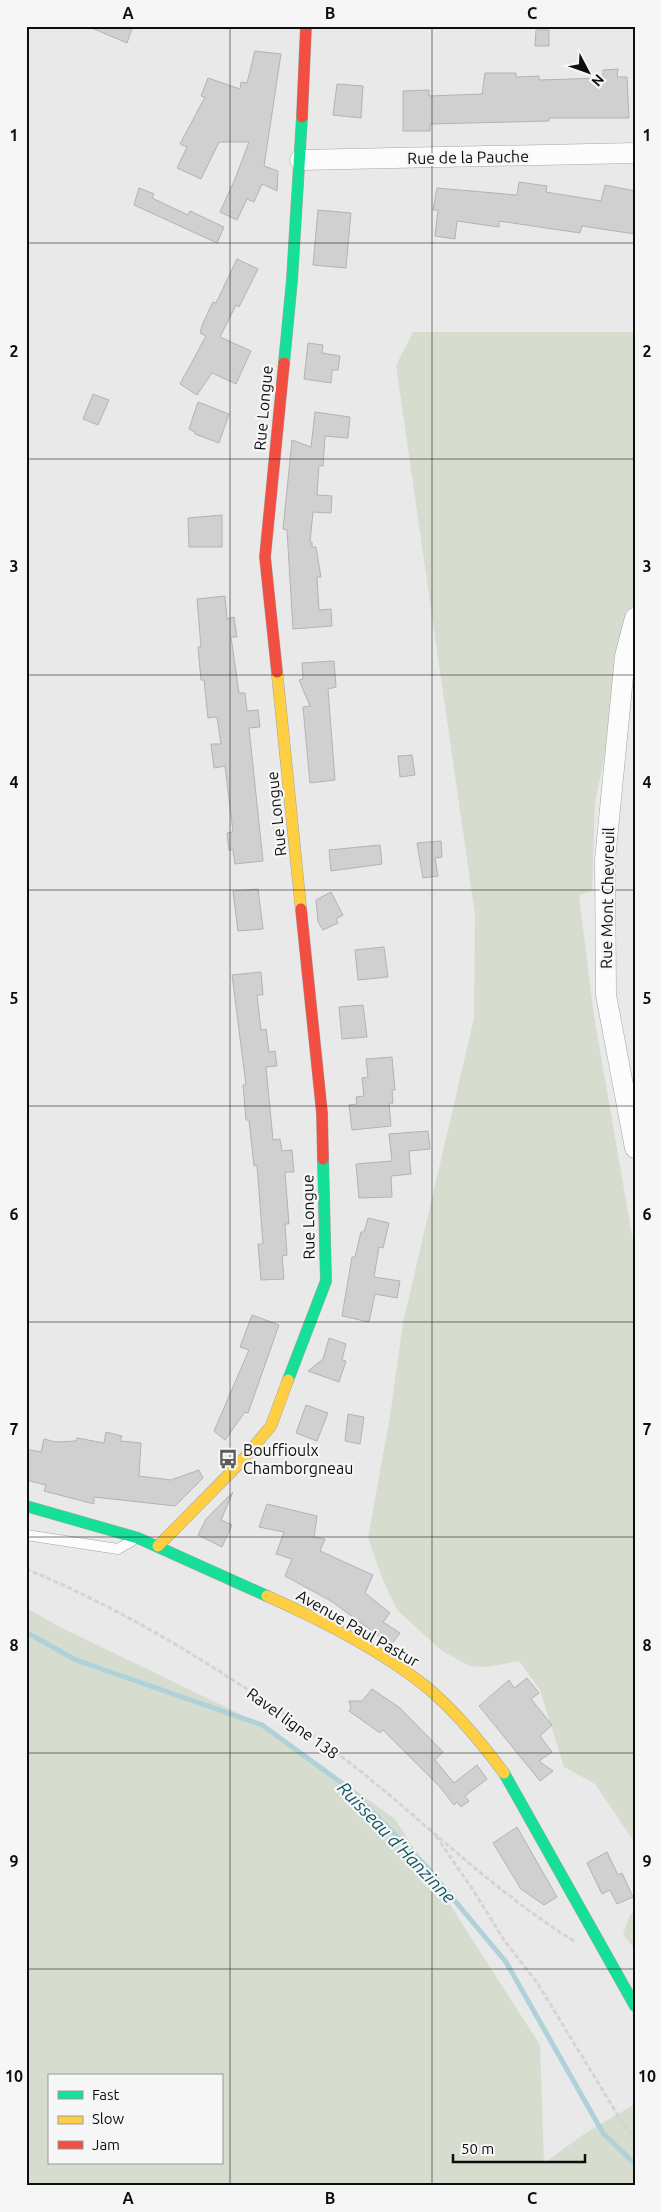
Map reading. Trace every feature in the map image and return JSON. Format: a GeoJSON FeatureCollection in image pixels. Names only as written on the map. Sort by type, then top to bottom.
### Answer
{"type":"FeatureCollection","features":[{"type":"Feature","properties":{"kind":"street","name":"Rue Longue"},"geometry":{"type":"LineString","coordinates":[[158,1546],[239,1464],[271,1426],[326,1281],[322,1114],[265,557],[291,290],[300,160],[306,26]]}},
{"type":"Feature","properties":{"kind":"street","name":"Rue de la Pauche"},"geometry":{"type":"LineString","coordinates":[[300,160],[635,153]]}},
{"type":"Feature","properties":{"kind":"street","name":"Rue Mont Chevreuil"},"geometry":{"type":"LineString","coordinates":[[635,618],[626,656],[604,860],[606,995],[635,1148]]}},
{"type":"Feature","properties":{"kind":"street","name":"Avenue Paul Pastur"},"geometry":{"type":"LineString","coordinates":[[26,1506],[138,1538],[158,1546],[299,1610],[364,1646],[424,1685],[459,1718],[503,1772],[563,1875],[635,2006]]}},
{"type":"Feature","properties":{"kind":"lane"},"geometry":{"type":"LineString","coordinates":[[26,1535],[118,1549],[138,1538]]}},
{"type":"Feature","properties":{"kind":"path","name":"Ravel ligne 138"},"geometry":{"type":"LineString","coordinates":[[26,1569],[122,1615],[249,1690],[364,1774],[548,1925],[581,1946]]}},
{"type":"Feature","properties":{"kind":"path"},"geometry":{"type":"LineString","coordinates":[[433,1832],[473,1890],[504,1940],[538,1984],[625,2127],[635,2139]]}},
{"type":"Feature","properties":{"kind":"green space"},"geometry":{"type":"Polygon","coordinates":[[[413,332],[635,332],[635,608],[595,803],[592,891],[579,895],[594,1016],[635,1252],[635,1843],[595,1784],[564,1767],[540,1690],[519,1661],[487,1667],[470,1666],[442,1651],[397,1610],[382,1578],[368,1538],[390,1416],[403,1323],[474,1018],[475,915],[396,365],[413,332]]]}},
{"type":"Feature","properties":{"kind":"green space"},"geometry":{"type":"Polygon","coordinates":[[[26,1608],[60,1627],[269,1728],[395,1819],[540,2045],[544,2163],[587,2132],[635,2104],[635,2186],[26,2186],[26,1608]]]}},
{"type":"Feature","properties":{"kind":"green space"},"geometry":{"type":"Polygon","coordinates":[[[635,1910],[635,1950],[623,1934],[630,1915],[635,1910]]]}},
{"type":"Feature","properties":{"kind":"building"},"geometry":{"type":"Polygon","coordinates":[[[87,26],[133,26],[127,43],[87,26]]]}},
{"type":"Feature","properties":{"kind":"building"},"geometry":{"type":"Polygon","coordinates":[[[536,30],[549,30],[549,46],[535,46],[536,30]]]}},
{"type":"Feature","properties":{"kind":"building"},"geometry":{"type":"Polygon","coordinates":[[[255,51],[281,54],[264,166],[278,171],[277,191],[262,184],[254,202],[247,199],[237,220],[220,212],[249,142],[219,142],[201,179],[177,168],[187,147],[180,144],[205,97],[201,96],[208,78],[240,89],[241,82],[247,83],[255,51]]]}},
{"type":"Feature","properties":{"kind":"building"},"geometry":{"type":"Polygon","coordinates":[[[618,69],[617,77],[627,77],[629,118],[549,118],[549,121],[430,124],[430,131],[403,131],[403,91],[429,90],[429,96],[482,94],[485,73],[516,73],[516,77],[539,76],[539,80],[603,78],[603,70],[618,69]]]}},
{"type":"Feature","properties":{"kind":"building"},"geometry":{"type":"Polygon","coordinates":[[[337,84],[363,86],[361,118],[333,115],[337,84]]]}},
{"type":"Feature","properties":{"kind":"building"},"geometry":{"type":"Polygon","coordinates":[[[519,182],[547,186],[546,192],[601,201],[605,185],[635,191],[635,234],[582,226],[580,233],[499,221],[499,227],[457,221],[455,239],[435,236],[438,210],[433,210],[437,188],[517,195],[519,182]]]}},
{"type":"Feature","properties":{"kind":"building"},"geometry":{"type":"Polygon","coordinates":[[[139,188],[154,194],[152,198],[188,215],[190,211],[224,227],[217,243],[134,205],[139,188]]]}},
{"type":"Feature","properties":{"kind":"building"},"geometry":{"type":"Polygon","coordinates":[[[318,210],[351,213],[346,268],[313,265],[318,210]]]}},
{"type":"Feature","properties":{"kind":"building"},"geometry":{"type":"Polygon","coordinates":[[[237,259],[258,269],[239,307],[236,305],[220,337],[251,351],[236,384],[212,373],[197,395],[180,384],[206,336],[200,333],[203,323],[213,302],[216,303],[237,259]]]}},
{"type":"Feature","properties":{"kind":"building"},"geometry":{"type":"Polygon","coordinates":[[[308,343],[323,345],[322,353],[340,356],[338,370],[332,370],[331,383],[304,379],[308,343]]]}},
{"type":"Feature","properties":{"kind":"building"},"geometry":{"type":"Polygon","coordinates":[[[93,394],[109,400],[98,425],[83,419],[93,394]]]}},
{"type":"Feature","properties":{"kind":"building"},"geometry":{"type":"Polygon","coordinates":[[[198,402],[229,414],[219,443],[195,434],[195,432],[189,429],[198,402]]]}},
{"type":"Feature","properties":{"kind":"building"},"geometry":{"type":"Polygon","coordinates":[[[315,412],[350,417],[348,438],[325,436],[323,466],[319,466],[317,495],[332,496],[331,513],[313,512],[310,542],[312,542],[312,547],[316,547],[321,577],[317,577],[319,610],[331,609],[332,626],[293,629],[287,530],[283,529],[292,440],[311,447],[315,412]]]}},
{"type":"Feature","properties":{"kind":"building"},"geometry":{"type":"Polygon","coordinates":[[[222,515],[222,547],[189,547],[188,518],[222,515]]]}},
{"type":"Feature","properties":{"kind":"building"},"geometry":{"type":"Polygon","coordinates":[[[225,596],[227,619],[234,617],[237,637],[231,637],[239,693],[245,693],[247,711],[258,710],[260,727],[249,728],[263,861],[235,864],[233,850],[229,850],[227,833],[233,832],[225,766],[214,768],[211,744],[221,744],[217,717],[208,718],[204,680],[201,680],[198,647],[201,647],[197,599],[225,596]]]}},
{"type":"Feature","properties":{"kind":"building"},"geometry":{"type":"Polygon","coordinates":[[[334,661],[336,687],[328,689],[335,780],[310,783],[303,707],[310,706],[299,680],[303,679],[302,663],[334,661]]]}},
{"type":"Feature","properties":{"kind":"building"},"geometry":{"type":"Polygon","coordinates":[[[412,755],[415,775],[400,777],[398,756],[412,755]]]}},
{"type":"Feature","properties":{"kind":"building"},"geometry":{"type":"Polygon","coordinates":[[[441,841],[442,857],[435,858],[438,876],[423,878],[417,843],[441,841]]]}},
{"type":"Feature","properties":{"kind":"building"},"geometry":{"type":"Polygon","coordinates":[[[380,845],[382,864],[331,871],[329,850],[380,845]]]}},
{"type":"Feature","properties":{"kind":"building"},"geometry":{"type":"Polygon","coordinates":[[[258,889],[263,929],[238,931],[233,891],[258,889]]]}},
{"type":"Feature","properties":{"kind":"building"},"geometry":{"type":"Polygon","coordinates":[[[331,892],[343,915],[336,919],[338,923],[323,930],[318,922],[316,900],[331,892]]]}},
{"type":"Feature","properties":{"kind":"building"},"geometry":{"type":"Polygon","coordinates":[[[384,947],[388,977],[358,980],[355,950],[384,947]]]}},
{"type":"Feature","properties":{"kind":"building"},"geometry":{"type":"Polygon","coordinates":[[[261,972],[263,995],[257,995],[261,1030],[266,1029],[269,1052],[275,1051],[277,1066],[266,1067],[273,1140],[280,1139],[282,1151],[292,1150],[294,1172],[285,1172],[289,1224],[285,1224],[287,1255],[282,1256],[284,1279],[261,1280],[258,1244],[263,1244],[257,1165],[254,1166],[249,1120],[246,1120],[243,1085],[246,1085],[232,975],[261,972]]]}},
{"type":"Feature","properties":{"kind":"building"},"geometry":{"type":"Polygon","coordinates":[[[363,1005],[367,1037],[342,1039],[339,1007],[363,1005]]]}},
{"type":"Feature","properties":{"kind":"building"},"geometry":{"type":"Polygon","coordinates":[[[392,1057],[395,1090],[392,1090],[393,1103],[389,1103],[391,1126],[352,1130],[349,1105],[357,1104],[356,1097],[364,1096],[362,1078],[368,1077],[366,1059],[392,1057]]]}},
{"type":"Feature","properties":{"kind":"building"},"geometry":{"type":"Polygon","coordinates":[[[428,1131],[430,1149],[409,1151],[411,1174],[391,1176],[392,1197],[359,1198],[356,1164],[392,1161],[389,1134],[428,1131]]]}},
{"type":"Feature","properties":{"kind":"building"},"geometry":{"type":"Polygon","coordinates":[[[368,1218],[389,1223],[383,1248],[379,1247],[374,1277],[400,1281],[397,1298],[375,1294],[369,1322],[342,1316],[352,1257],[355,1257],[361,1232],[364,1232],[368,1218]]]}},
{"type":"Feature","properties":{"kind":"building"},"geometry":{"type":"Polygon","coordinates":[[[252,1315],[279,1325],[248,1413],[245,1412],[225,1440],[214,1431],[249,1350],[240,1347],[252,1315]]]}},
{"type":"Feature","properties":{"kind":"building"},"geometry":{"type":"Polygon","coordinates":[[[329,1338],[346,1344],[342,1360],[346,1361],[339,1382],[308,1371],[323,1359],[329,1338]]]}},
{"type":"Feature","properties":{"kind":"building"},"geometry":{"type":"Polygon","coordinates":[[[306,1405],[328,1413],[317,1441],[296,1433],[306,1405]]]}},
{"type":"Feature","properties":{"kind":"building"},"geometry":{"type":"Polygon","coordinates":[[[348,1414],[364,1417],[360,1444],[345,1441],[348,1414]]]}},
{"type":"Feature","properties":{"kind":"building"},"geometry":{"type":"Polygon","coordinates":[[[106,1432],[122,1436],[120,1441],[141,1443],[139,1476],[171,1480],[199,1470],[203,1478],[175,1506],[94,1497],[94,1504],[44,1491],[46,1485],[26,1480],[26,1449],[41,1452],[44,1439],[56,1442],[76,1441],[77,1438],[104,1443],[106,1432]]]}},
{"type":"Feature","properties":{"kind":"building"},"geometry":{"type":"Polygon","coordinates":[[[233,1492],[221,1520],[232,1525],[222,1547],[198,1535],[206,1519],[233,1492]]]}},
{"type":"Feature","properties":{"kind":"building"},"geometry":{"type":"Polygon","coordinates":[[[267,1504],[317,1516],[314,1537],[325,1539],[320,1551],[373,1575],[365,1593],[390,1613],[383,1622],[400,1633],[391,1645],[331,1601],[285,1576],[292,1559],[276,1554],[284,1532],[259,1527],[267,1504]]]}},
{"type":"Feature","properties":{"kind":"building"},"geometry":{"type":"Polygon","coordinates":[[[527,1678],[539,1693],[531,1699],[552,1725],[540,1736],[552,1752],[539,1761],[553,1771],[540,1781],[479,1706],[509,1680],[514,1688],[527,1678]]]}},
{"type":"Feature","properties":{"kind":"building"},"geometry":{"type":"Polygon","coordinates":[[[372,1689],[400,1708],[443,1752],[435,1760],[454,1783],[477,1765],[487,1779],[465,1796],[469,1801],[461,1807],[457,1802],[454,1805],[440,1787],[383,1730],[380,1733],[349,1711],[351,1708],[349,1701],[362,1701],[372,1689]]]}},
{"type":"Feature","properties":{"kind":"building"},"geometry":{"type":"Polygon","coordinates":[[[517,1827],[557,1897],[544,1905],[521,1889],[493,1843],[517,1827]]]}},
{"type":"Feature","properties":{"kind":"building"},"geometry":{"type":"Polygon","coordinates":[[[607,1852],[618,1875],[622,1873],[633,1897],[617,1904],[610,1890],[602,1894],[587,1863],[607,1852]]]}},
{"type":"Feature","properties":{"kind":"waterway","name":"Ruisseau d'Hanzinne"},"geometry":{"type":"LineString","coordinates":[[26,1632],[76,1660],[262,1725],[350,1789],[425,1865],[506,1962],[603,2133],[635,2164]]}},
{"type":"Feature","properties":{"kind":"traffic: fast"},"geometry":{"type":"LineString","coordinates":[[284,363],[292,280],[302,117]]}},
{"type":"Feature","properties":{"kind":"traffic: fast"},"geometry":{"type":"LineString","coordinates":[[288,1380],[326,1281],[323,1159]]}},
{"type":"Feature","properties":{"kind":"traffic: fast"},"geometry":{"type":"LineString","coordinates":[[26,1506],[138,1538],[267,1596]]}},
{"type":"Feature","properties":{"kind":"traffic: fast"},"geometry":{"type":"LineString","coordinates":[[504,1773],[635,2006]]}},
{"type":"Feature","properties":{"kind":"traffic: slow"},"geometry":{"type":"LineString","coordinates":[[277,672],[301,909]]}},
{"type":"Feature","properties":{"kind":"traffic: slow"},"geometry":{"type":"LineString","coordinates":[[158,1546],[239,1464],[271,1426],[288,1380]]}},
{"type":"Feature","properties":{"kind":"traffic: slow"},"geometry":{"type":"LineString","coordinates":[[267,1596],[348,1636],[407,1672],[435,1694],[456,1715],[504,1773]]}},
{"type":"Feature","properties":{"kind":"traffic: jam"},"geometry":{"type":"LineString","coordinates":[[302,117],[306,26]]}},
{"type":"Feature","properties":{"kind":"traffic: jam"},"geometry":{"type":"LineString","coordinates":[[277,672],[265,557],[284,363]]}},
{"type":"Feature","properties":{"kind":"traffic: jam"},"geometry":{"type":"LineString","coordinates":[[301,909],[322,1113],[323,1159]]}},
{"type":"Feature","properties":{"kind":"place","name":"Bouffioulx Chamborgneau"},"geometry":{"type":"Point","coordinates":[228,1459]}}]}
